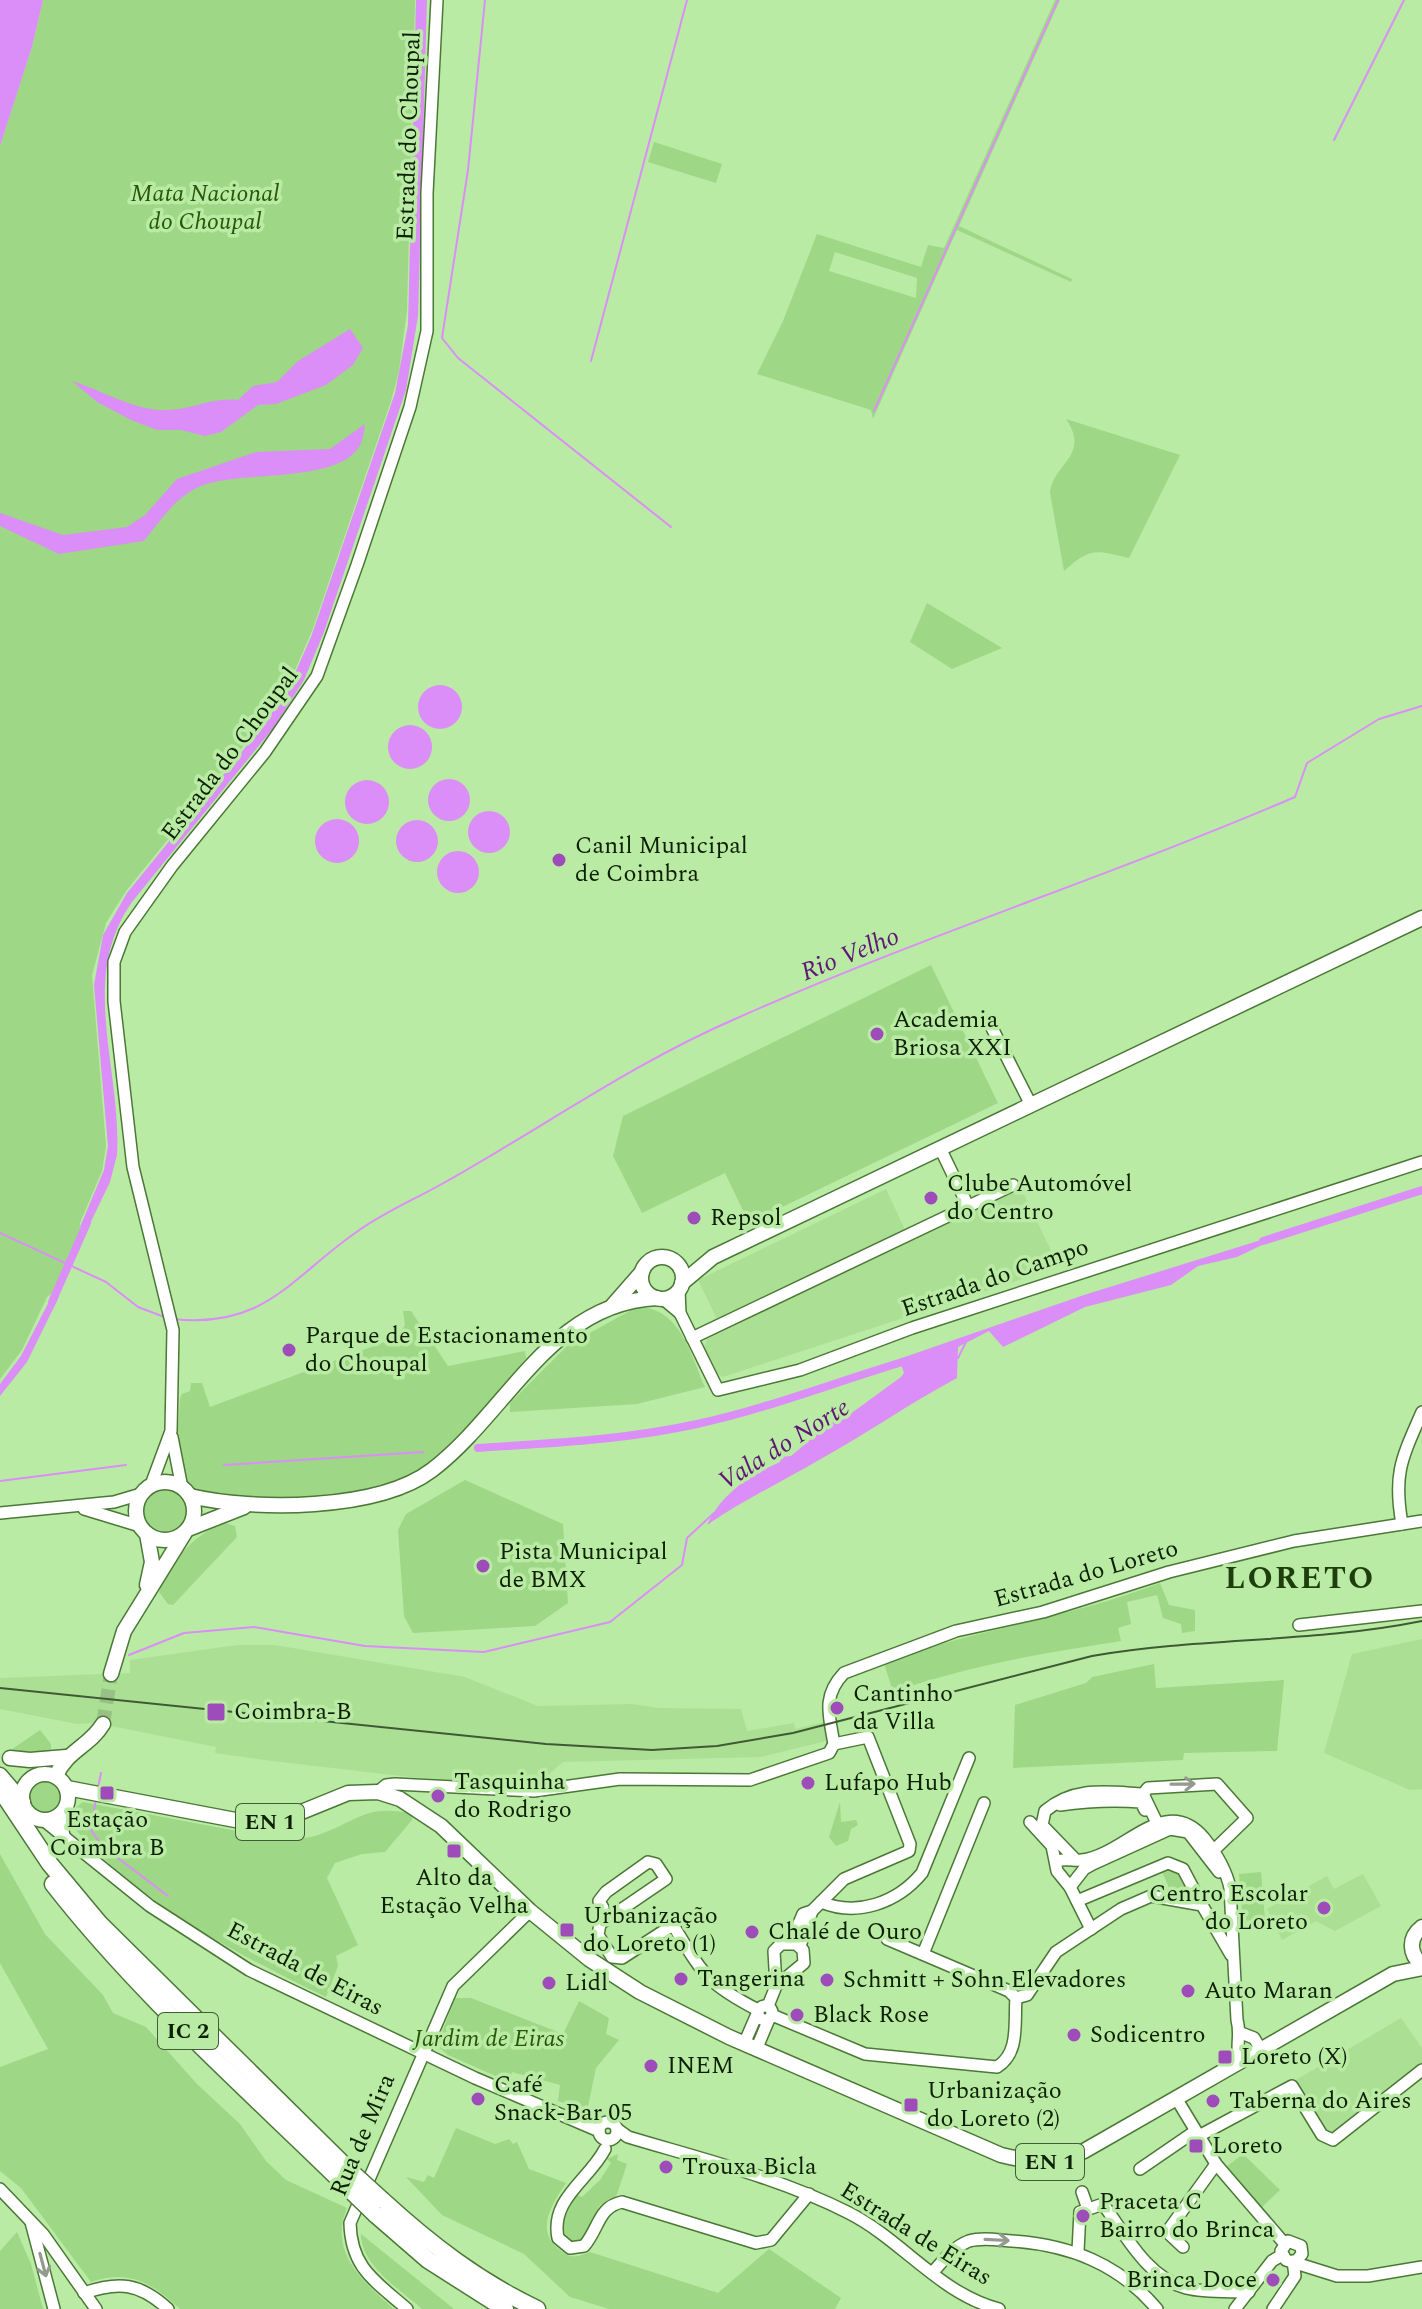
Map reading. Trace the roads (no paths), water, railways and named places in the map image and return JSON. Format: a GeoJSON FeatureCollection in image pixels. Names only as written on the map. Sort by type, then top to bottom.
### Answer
{"type":"FeatureCollection","features":[{"type":"Feature","properties":{"kind":"highway","name":"IC 2"},"geometry":{"type":"LineString","coordinates":[[0,1789],[46,1867]]}},
{"type":"Feature","properties":{"kind":"highway","name":"IC 2"},"geometry":{"type":"LineString","coordinates":[[0,1807],[92,1933],[378,2207],[428,2260],[505,2309]]}},
{"type":"Feature","properties":{"kind":"highway","name":"IC 2"},"geometry":{"type":"LineString","coordinates":[[378,2207],[498,2290],[537,2309]]}},
{"type":"Feature","properties":{"kind":"main road"},"geometry":{"type":"LineString","coordinates":[[612,1305],[660,1298],[681,1286],[713,1257],[1422,919]]}},
{"type":"Feature","properties":{"kind":"main road"},"geometry":{"type":"LineString","coordinates":[[145,1595],[152,1562],[136,1513],[146,1490],[167,1482],[186,1492],[248,1506],[349,1500],[392,1491],[430,1472],[483,1419],[549,1345],[612,1305],[655,1258],[675,1261],[713,1257]]}},
{"type":"Feature","properties":{"kind":"main road"},"geometry":{"type":"LineString","coordinates":[[675,1261],[682,1271],[681,1286]]}},
{"type":"Feature","properties":{"kind":"main road"},"geometry":{"type":"LineString","coordinates":[[642,1272],[643,1285],[660,1298]]}},
{"type":"Feature","properties":{"kind":"main road"},"geometry":{"type":"LineString","coordinates":[[111,1674],[120,1640],[194,1516],[186,1492]]}},
{"type":"Feature","properties":{"kind":"main road"},"geometry":{"type":"LineString","coordinates":[[144,1530],[166,1540],[248,1506]]}},
{"type":"Feature","properties":{"kind":"main road"},"geometry":{"type":"LineString","coordinates":[[23,1802],[24,1788],[46,1775],[61,1757],[96,1734],[103,1724]]}},
{"type":"Feature","properties":{"kind":"main road"},"geometry":{"type":"LineString","coordinates":[[5,1756],[61,1757]]}},
{"type":"Feature","properties":{"kind":"main road"},"geometry":{"type":"LineString","coordinates":[[0,1775],[30,1813],[42,1819],[60,1814],[67,1793],[46,1775],[5,1756]]}},
{"type":"Feature","properties":{"kind":"main road","name":"EN 1"},"geometry":{"type":"LineString","coordinates":[[67,1793],[251,1823],[284,1819],[348,1793],[378,1792],[400,1799],[441,1826],[530,1911],[618,1979],[750,2047],[1001,2155],[1022,2160],[1042,2162],[1066,2158],[1393,1974],[1422,1966],[1413,1956],[1412,1939]]}},
{"type":"Feature","properties":{"kind":"main road"},"geometry":{"type":"LineString","coordinates":[[1393,1974],[1422,1927]]}},
{"type":"Feature","properties":{"kind":"street","name":"Estrada do Choupal"},"geometry":{"type":"LineString","coordinates":[[186,1492],[171,1431],[173,1330],[133,1167],[114,1001],[114,962],[133,921],[172,866],[265,752],[317,676],[357,565],[410,407],[427,331],[427,193],[437,0]]}},
{"type":"Feature","properties":{"kind":"street"},"geometry":{"type":"LineString","coordinates":[[991,1026],[1031,1105]]}},
{"type":"Feature","properties":{"kind":"street"},"geometry":{"type":"LineString","coordinates":[[940,1148],[968,1206]]}},
{"type":"Feature","properties":{"kind":"street","name":"Estrada do Campo"},"geometry":{"type":"LineString","coordinates":[[692,1338],[718,1390],[800,1370],[912,1328],[1422,1162]]}},
{"type":"Feature","properties":{"kind":"street"},"geometry":{"type":"LineString","coordinates":[[660,1298],[680,1313],[692,1338],[1013,1185]]}},
{"type":"Feature","properties":{"kind":"street"},"geometry":{"type":"LineString","coordinates":[[680,1313],[681,1286]]}},
{"type":"Feature","properties":{"kind":"street"},"geometry":{"type":"LineString","coordinates":[[1402,1524],[1396,1491],[1398,1471],[1422,1412]]}},
{"type":"Feature","properties":{"kind":"street","name":"Estrada do Choupal"},"geometry":{"type":"LineString","coordinates":[[146,1490],[171,1431]]}},
{"type":"Feature","properties":{"kind":"street"},"geometry":{"type":"LineString","coordinates":[[0,1513],[114,1502],[146,1490]]}},
{"type":"Feature","properties":{"kind":"street"},"geometry":{"type":"LineString","coordinates":[[76,1507],[144,1530]]}},
{"type":"Feature","properties":{"kind":"street","name":"Estrada do Loreto"},"geometry":{"type":"LineString","coordinates":[[834,1744],[827,1699],[832,1685],[844,1673],[956,1631],[1043,1612],[1169,1572],[1294,1541],[1422,1521]]}},
{"type":"Feature","properties":{"kind":"street"},"geometry":{"type":"LineString","coordinates":[[1299,1625],[1422,1611]]}},
{"type":"Feature","properties":{"kind":"street"},"geometry":{"type":"LineString","coordinates":[[378,1792],[386,1785],[534,1791],[620,1779],[755,1779],[829,1753],[834,1744],[868,1737],[910,1844],[909,1851],[844,1879],[812,1911],[795,1944]]}},
{"type":"Feature","properties":{"kind":"street"},"geometry":{"type":"LineString","coordinates":[[821,1902],[839,1909],[860,1910],[910,1887],[922,1873],[969,1758]]}},
{"type":"Feature","properties":{"kind":"street"},"geometry":{"type":"LineString","coordinates":[[1143,1794],[1148,1788],[1166,1784],[1217,1784],[1247,1818],[1214,1850]]}},
{"type":"Feature","properties":{"kind":"street"},"geometry":{"type":"LineString","coordinates":[[1075,1859],[1042,1825],[1041,1818],[1052,1805],[1084,1791],[1143,1794]]}},
{"type":"Feature","properties":{"kind":"street"},"geometry":{"type":"LineString","coordinates":[[1143,1794],[1156,1826]]}},
{"type":"Feature","properties":{"kind":"street"},"geometry":{"type":"LineString","coordinates":[[1052,1805],[1085,1799],[1141,1802],[1156,1826]]}},
{"type":"Feature","properties":{"kind":"street"},"geometry":{"type":"LineString","coordinates":[[923,1954],[984,1803]]}},
{"type":"Feature","properties":{"kind":"street"},"geometry":{"type":"LineString","coordinates":[[60,1814],[64,1836]]}},
{"type":"Feature","properties":{"kind":"street","name":"Estrada de Eiras"},"geometry":{"type":"LineString","coordinates":[[42,1819],[150,1906],[249,1970],[517,2097],[597,2127],[611,2122],[615,2133],[809,2194],[878,2231],[964,2296],[995,2308]]}},
{"type":"Feature","properties":{"kind":"street"},"geometry":{"type":"LineString","coordinates":[[1057,1861],[1082,1860],[1156,1826],[1180,1820],[1193,1825],[1214,1850],[1227,1874],[1241,2033],[1236,2046],[1239,2060]]}},
{"type":"Feature","properties":{"kind":"street"},"geometry":{"type":"LineString","coordinates":[[1030,1822],[1052,1846],[1057,1871],[1070,1887],[1091,1929]]}},
{"type":"Feature","properties":{"kind":"street"},"geometry":{"type":"LineString","coordinates":[[1070,1887],[1084,1869],[1179,1828],[1188,1832],[1221,1876],[1229,1903]]}},
{"type":"Feature","properties":{"kind":"street"},"geometry":{"type":"LineString","coordinates":[[603,1908],[599,1901],[606,1892],[648,1862],[656,1864],[666,1879],[597,1929],[612,1957],[622,1958],[673,1925],[704,1975],[722,1991],[765,2013],[865,2054],[997,2067],[1013,2053],[1016,1998],[1009,1991],[887,1939]]}},
{"type":"Feature","properties":{"kind":"street"},"geometry":{"type":"LineString","coordinates":[[1077,1901],[1168,1863],[1183,1869],[1232,1958]]}},
{"type":"Feature","properties":{"kind":"street"},"geometry":{"type":"LineString","coordinates":[[1016,1998],[1027,1995],[1056,1952],[1121,1909],[1151,1896],[1202,1905]]}},
{"type":"Feature","properties":{"kind":"street","name":"Rua de Mira"},"geometry":{"type":"LineString","coordinates":[[407,2309],[362,2269],[351,2246],[350,2223],[453,1986],[530,1911]]}},
{"type":"Feature","properties":{"kind":"street"},"geometry":{"type":"LineString","coordinates":[[750,2047],[776,1986],[774,1951],[781,1944],[795,1944],[804,1954],[802,1968],[776,1986]]}},
{"type":"Feature","properties":{"kind":"street"},"geometry":{"type":"LineString","coordinates":[[1241,2033],[1254,2038],[1260,2048]]}},
{"type":"Feature","properties":{"kind":"street"},"geometry":{"type":"LineString","coordinates":[[1140,2169],[1195,2134],[1292,2086],[1322,2135],[1333,2140],[1422,2070]]}},
{"type":"Feature","properties":{"kind":"street"},"geometry":{"type":"LineString","coordinates":[[1176,2098],[1195,2134],[1216,2164],[1292,2254],[1315,2270],[1337,2276],[1368,2276],[1422,2267]]}},
{"type":"Feature","properties":{"kind":"street"},"geometry":{"type":"LineString","coordinates":[[605,2149],[593,2171],[570,2193],[558,2211],[558,2238],[570,2248],[584,2246],[595,2234],[602,2213],[610,2205],[622,2202],[756,2243],[771,2240],[809,2194]]}},
{"type":"Feature","properties":{"kind":"street"},"geometry":{"type":"LineString","coordinates":[[1183,2247],[1167,2232],[1216,2164]]}},
{"type":"Feature","properties":{"kind":"street"},"geometry":{"type":"LineString","coordinates":[[0,2189],[30,2222],[96,2309]]}},
{"type":"Feature","properties":{"kind":"street"},"geometry":{"type":"LineString","coordinates":[[1082,2192],[1088,2209]]}},
{"type":"Feature","properties":{"kind":"street"},"geometry":{"type":"LineString","coordinates":[[1078,2251],[1080,2212],[1103,2204],[1149,2266],[1169,2283],[1188,2289],[1249,2292]]}},
{"type":"Feature","properties":{"kind":"street"},"geometry":{"type":"LineString","coordinates":[[30,2222],[54,2309]]}},
{"type":"Feature","properties":{"kind":"street"},"geometry":{"type":"LineString","coordinates":[[932,2273],[950,2252],[971,2240],[1038,2242],[1078,2251],[1128,2279],[1157,2309]]}},
{"type":"Feature","properties":{"kind":"street"},"geometry":{"type":"LineString","coordinates":[[1235,2309],[1272,2261],[1292,2254]]}},
{"type":"Feature","properties":{"kind":"street"},"geometry":{"type":"LineString","coordinates":[[1273,2309],[1295,2276],[1292,2254]]}},
{"type":"Feature","properties":{"kind":"street"},"geometry":{"type":"LineString","coordinates":[[84,2293],[111,2284],[129,2284],[152,2295],[168,2309]]}},
{"type":"Feature","properties":{"kind":"waterway"},"geometry":{"type":"LineString","coordinates":[[485,0],[468,170],[442,338],[458,358],[671,527]]}},
{"type":"Feature","properties":{"kind":"waterway"},"geometry":{"type":"LineString","coordinates":[[591,361],[687,0]]}},
{"type":"Feature","properties":{"kind":"waterway"},"geometry":{"type":"LineString","coordinates":[[874,411],[1058,0]]}},
{"type":"Feature","properties":{"kind":"waterway"},"geometry":{"type":"LineString","coordinates":[[1334,140],[1404,0]]}},
{"type":"Feature","properties":{"kind":"waterway","name":"Rio Velho"},"geometry":{"type":"LineString","coordinates":[[173,1319],[205,1320],[232,1316],[255,1308],[295,1282],[335,1248],[378,1218],[477,1164],[659,1056],[804,989],[1295,797],[1307,763],[1379,719],[1422,706]]}},
{"type":"Feature","properties":{"kind":"waterway","name":"Vala do Norte"},"geometry":{"type":"LineString","coordinates":[[1263,1241],[1422,1190]]}},
{"type":"Feature","properties":{"kind":"waterway"},"geometry":{"type":"LineString","coordinates":[[52,1302],[87,1223]]}},
{"type":"Feature","properties":{"kind":"waterway"},"geometry":{"type":"LineString","coordinates":[[0,1233],[106,1282],[138,1307],[167,1318]]}},
{"type":"Feature","properties":{"kind":"waterway","name":"Vala do Norte"},"geometry":{"type":"LineString","coordinates":[[958,1358],[966,1342]]}},
{"type":"Feature","properties":{"kind":"waterway"},"geometry":{"type":"LineString","coordinates":[[478,1448],[616,1437],[697,1424],[909,1360]]}},
{"type":"Feature","properties":{"kind":"waterway"},"geometry":{"type":"LineString","coordinates":[[224,1465],[423,1452]]}},
{"type":"Feature","properties":{"kind":"waterway"},"geometry":{"type":"LineString","coordinates":[[0,1481],[126,1465]]}},
{"type":"Feature","properties":{"kind":"waterway","name":"Vala do Norte"},"geometry":{"type":"LineString","coordinates":[[129,1655],[184,1633],[254,1627],[365,1646],[484,1652],[610,1622],[682,1565],[687,1538],[714,1513]]}},
{"type":"Feature","properties":{"kind":"waterway"},"geometry":{"type":"LineString","coordinates":[[98,1788],[101,1773]]}},
{"type":"Feature","properties":{"kind":"waterway"},"geometry":{"type":"LineString","coordinates":[[96,1798],[91,1830],[102,1846],[168,1896]]}},
{"type":"Feature","properties":{"kind":"tunnel"},"geometry":{"type":"LineString","coordinates":[[103,1724],[111,1674]]}},
{"type":"Feature","properties":{"kind":"railway"},"geometry":{"type":"LineString","coordinates":[[0,1688],[546,1744],[652,1750],[717,1746],[793,1733],[1092,1656],[1340,1633],[1422,1621]]}},
{"type":"Feature","properties":{"kind":"place","name":"Canil Municipal de Coimbra"},"geometry":{"type":"Point","coordinates":[559,860]}},
{"type":"Feature","properties":{"kind":"place","name":"Academia Briosa XXI"},"geometry":{"type":"Point","coordinates":[877,1034]}},
{"type":"Feature","properties":{"kind":"place","name":"Clube Automóvel do Centro"},"geometry":{"type":"Point","coordinates":[931,1198]}},
{"type":"Feature","properties":{"kind":"place","name":"Repsol"},"geometry":{"type":"Point","coordinates":[694,1218]}},
{"type":"Feature","properties":{"kind":"place","name":"Parque de Estacionamento do Choupal"},"geometry":{"type":"Point","coordinates":[289,1350]}},
{"type":"Feature","properties":{"kind":"place","name":"Pista Municipal de BMX"},"geometry":{"type":"Point","coordinates":[483,1566]}},
{"type":"Feature","properties":{"kind":"place","name":"Cantinho da Villa"},"geometry":{"type":"Point","coordinates":[837,1708]}},
{"type":"Feature","properties":{"kind":"place","name":"Coimbra-B"},"geometry":{"type":"Point","coordinates":[216,1712]}},
{"type":"Feature","properties":{"kind":"place","name":"Lufapo Hub"},"geometry":{"type":"Point","coordinates":[808,1783]}},
{"type":"Feature","properties":{"kind":"place","name":"Estação Coimbra B"},"geometry":{"type":"Point","coordinates":[107,1793]}},
{"type":"Feature","properties":{"kind":"place","name":"Tasquinha do Rodrigo"},"geometry":{"type":"Point","coordinates":[438,1796]}},
{"type":"Feature","properties":{"kind":"place","name":"Alto da Estação Velha"},"geometry":{"type":"Point","coordinates":[454,1851]}},
{"type":"Feature","properties":{"kind":"place","name":"Centro Escolar do Loreto"},"geometry":{"type":"Point","coordinates":[1324,1908]}},
{"type":"Feature","properties":{"kind":"place","name":"Urbanização do Loreto (1)"},"geometry":{"type":"Point","coordinates":[567,1930]}},
{"type":"Feature","properties":{"kind":"place","name":"Chalé de Ouro"},"geometry":{"type":"Point","coordinates":[752,1932]}},
{"type":"Feature","properties":{"kind":"place","name":"Tangerina"},"geometry":{"type":"Point","coordinates":[681,1979]}},
{"type":"Feature","properties":{"kind":"place","name":"Schmitt + Sohn Elevadores"},"geometry":{"type":"Point","coordinates":[827,1980]}},
{"type":"Feature","properties":{"kind":"place","name":"Lidl"},"geometry":{"type":"Point","coordinates":[549,1983]}},
{"type":"Feature","properties":{"kind":"place","name":"Auto Maran"},"geometry":{"type":"Point","coordinates":[1188,1991]}},
{"type":"Feature","properties":{"kind":"place","name":"Black Rose"},"geometry":{"type":"Point","coordinates":[797,2015]}},
{"type":"Feature","properties":{"kind":"place","name":"Sodicentro"},"geometry":{"type":"Point","coordinates":[1074,2035]}},
{"type":"Feature","properties":{"kind":"place","name":"Loreto (X)"},"geometry":{"type":"Point","coordinates":[1225,2057]}},
{"type":"Feature","properties":{"kind":"place","name":"INEM"},"geometry":{"type":"Point","coordinates":[651,2066]}},
{"type":"Feature","properties":{"kind":"place","name":"Café Snack-Bar 05"},"geometry":{"type":"Point","coordinates":[478,2099]}},
{"type":"Feature","properties":{"kind":"place","name":"Taberna do Aires"},"geometry":{"type":"Point","coordinates":[1213,2101]}},
{"type":"Feature","properties":{"kind":"place","name":"Urbanização do Loreto (2)"},"geometry":{"type":"Point","coordinates":[911,2105]}},
{"type":"Feature","properties":{"kind":"place","name":"Loreto"},"geometry":{"type":"Point","coordinates":[1196,2146]}},
{"type":"Feature","properties":{"kind":"place","name":"Trouxa Bicla"},"geometry":{"type":"Point","coordinates":[666,2167]}},
{"type":"Feature","properties":{"kind":"place","name":"Praceta C Bairro do Brinca"},"geometry":{"type":"Point","coordinates":[1083,2216]}},
{"type":"Feature","properties":{"kind":"place","name":"Brinca Doce"},"geometry":{"type":"Point","coordinates":[1273,2280]}},
{"type":"Feature","properties":{"kind":"district","name":"LORETO"},"geometry":{"type":"Point","coordinates":[1300,1578]}},
{"type":"Feature","properties":{"kind":"park label","name":"Mata Nacional do Choupal"},"geometry":{"type":"Point","coordinates":[205,208]}},
{"type":"Feature","properties":{"kind":"park label","name":"Jardim de Eiras"},"geometry":{"type":"Point","coordinates":[489,2039]}}]}
